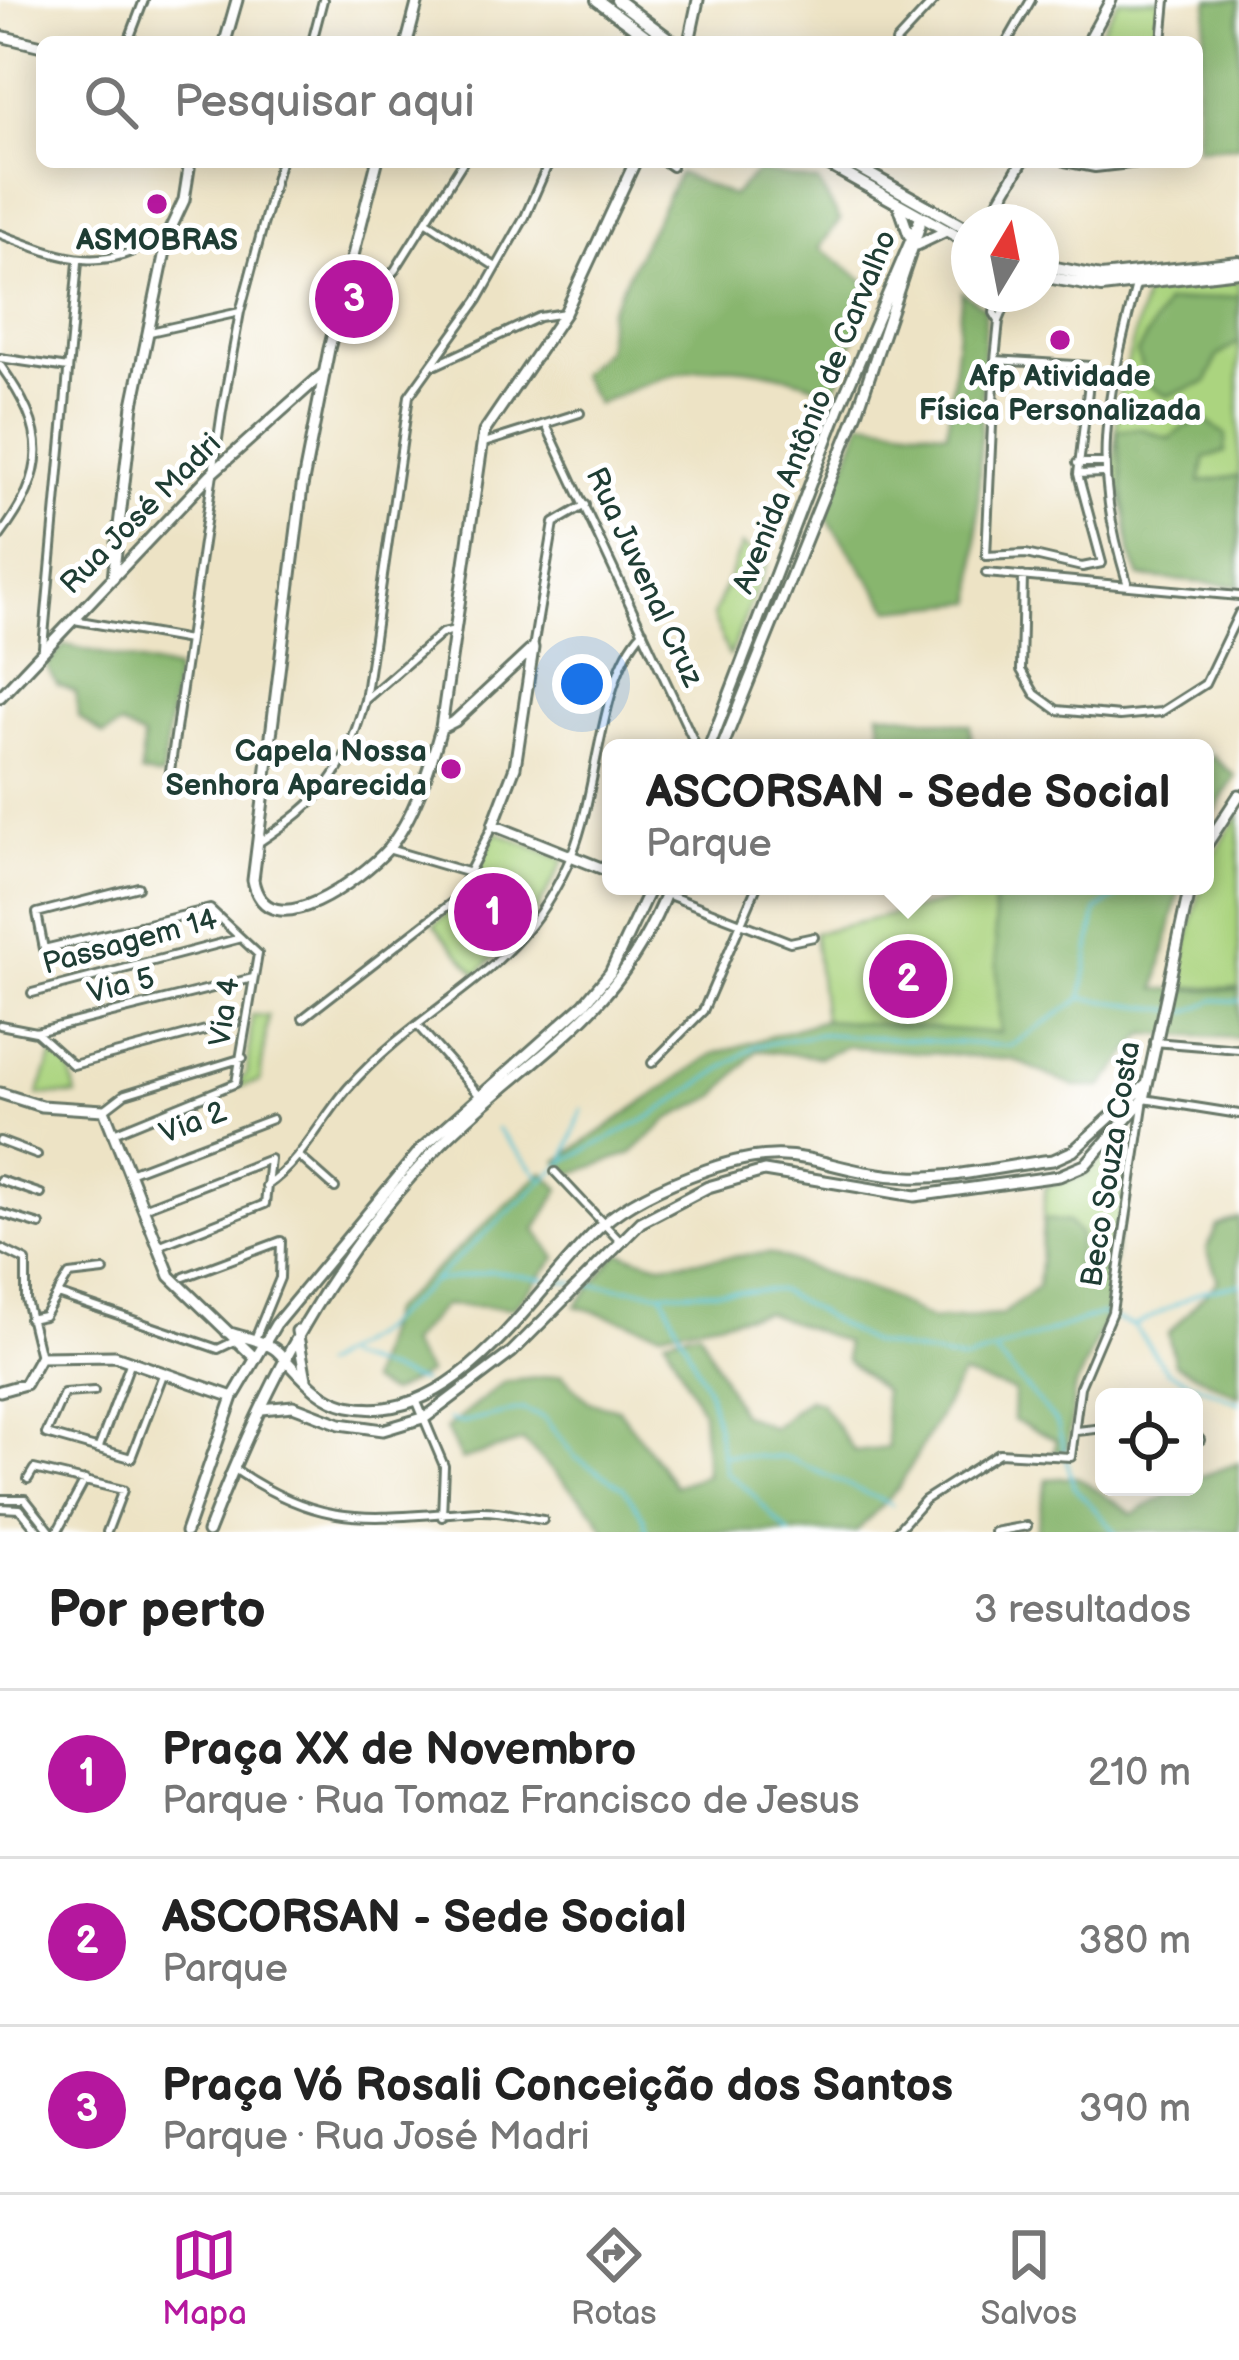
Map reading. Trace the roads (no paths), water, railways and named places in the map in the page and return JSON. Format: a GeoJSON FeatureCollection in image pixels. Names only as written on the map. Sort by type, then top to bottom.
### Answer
{"type":"FeatureCollection","features":[{"type":"Feature","properties":{"kind":"main road"},"geometry":{"type":"LineString","coordinates":[[597,0],[646,36]]}},
{"type":"Feature","properties":{"kind":"main road"},"geometry":{"type":"LineString","coordinates":[[616,0],[666,36]]}},
{"type":"Feature","properties":{"kind":"main road"},"geometry":{"type":"LineString","coordinates":[[834,168],[951,235]]}},
{"type":"Feature","properties":{"kind":"main road"},"geometry":{"type":"LineString","coordinates":[[858,168],[951,221]]}},
{"type":"Feature","properties":{"kind":"main road"},"geometry":{"type":"LineString","coordinates":[[920,204],[920,219]]}},
{"type":"Feature","properties":{"kind":"main road"},"geometry":{"type":"LineString","coordinates":[[920,219],[944,217]]}},
{"type":"Feature","properties":{"kind":"main road"},"geometry":{"type":"LineString","coordinates":[[1059,269],[1101,277],[1239,267]]}},
{"type":"Feature","properties":{"kind":"main road"},"geometry":{"type":"LineString","coordinates":[[1059,279],[1101,287],[1136,286],[1239,267]]}},
{"type":"Feature","properties":{"kind":"street"},"geometry":{"type":"LineString","coordinates":[[130,36],[144,0]]}},
{"type":"Feature","properties":{"kind":"street"},"geometry":{"type":"LineString","coordinates":[[227,36],[237,0]]}},
{"type":"Feature","properties":{"kind":"street"},"geometry":{"type":"LineString","coordinates":[[314,36],[323,0]]}},
{"type":"Feature","properties":{"kind":"street"},"geometry":{"type":"LineString","coordinates":[[409,36],[418,0]]}},
{"type":"Feature","properties":{"kind":"street"},"geometry":{"type":"LineString","coordinates":[[690,36],[698,0]]}},
{"type":"Feature","properties":{"kind":"street"},"geometry":{"type":"LineString","coordinates":[[901,36],[934,0]]}},
{"type":"Feature","properties":{"kind":"street"},"geometry":{"type":"LineString","coordinates":[[1010,36],[1031,0]]}},
{"type":"Feature","properties":{"kind":"street"},"geometry":{"type":"LineString","coordinates":[[1091,36],[1112,0]]}},
{"type":"Feature","properties":{"kind":"street"},"geometry":{"type":"LineString","coordinates":[[1163,36],[1166,0]]}},
{"type":"Feature","properties":{"kind":"street"},"geometry":{"type":"LineString","coordinates":[[0,36],[36,45]]}},
{"type":"Feature","properties":{"kind":"street"},"geometry":{"type":"LineString","coordinates":[[113,578],[148,333],[189,168]]}},
{"type":"Feature","properties":{"kind":"street"},"geometry":{"type":"LineString","coordinates":[[168,785],[211,474],[240,312],[278,168]]}},
{"type":"Feature","properties":{"kind":"street"},"geometry":{"type":"LineString","coordinates":[[375,168],[329,349],[302,487],[258,843],[256,893],[287,911],[305,911],[388,849],[429,770],[441,728],[484,432],[565,313],[631,168]]}},
{"type":"Feature","properties":{"kind":"street"},"geometry":{"type":"LineString","coordinates":[[329,349],[341,324],[395,270],[461,168]]}},
{"type":"Feature","properties":{"kind":"street"},"geometry":{"type":"LineString","coordinates":[[258,843],[314,806],[354,739],[365,700],[409,396],[434,366],[496,267],[546,168]]}},
{"type":"Feature","properties":{"kind":"street"},"geometry":{"type":"LineString","coordinates":[[998,204],[1018,168]]}},
{"type":"Feature","properties":{"kind":"street"},"geometry":{"type":"LineString","coordinates":[[899,206],[909,235]]}},
{"type":"Feature","properties":{"kind":"street","name":"Avenida Antônio de Carvalho"},"geometry":{"type":"LineString","coordinates":[[712,739],[840,406],[909,235],[920,219]]}},
{"type":"Feature","properties":{"kind":"street","name":"Avenida Antônio de Carvalho"},"geometry":{"type":"LineString","coordinates":[[726,739],[857,413],[917,244],[920,219]]}},
{"type":"Feature","properties":{"kind":"street"},"geometry":{"type":"LineString","coordinates":[[429,223],[496,267]]}},
{"type":"Feature","properties":{"kind":"street"},"geometry":{"type":"LineString","coordinates":[[0,234],[78,262],[110,260],[170,232]]}},
{"type":"Feature","properties":{"kind":"street"},"geometry":{"type":"LineString","coordinates":[[917,244],[944,232]]}},
{"type":"Feature","properties":{"kind":"street"},"geometry":{"type":"LineString","coordinates":[[43,648],[78,262]]}},
{"type":"Feature","properties":{"kind":"street"},"geometry":{"type":"LineString","coordinates":[[1126,582],[1110,529],[1102,463],[1108,396],[1136,286]]}},
{"type":"Feature","properties":{"kind":"street"},"geometry":{"type":"LineString","coordinates":[[148,333],[240,312]]}},
{"type":"Feature","properties":{"kind":"street"},"geometry":{"type":"LineString","coordinates":[[995,360],[1091,366],[1077,463],[1102,563],[1082,567],[1026,554],[986,556],[995,360],[999,321],[998,312]]}},
{"type":"Feature","properties":{"kind":"street"},"geometry":{"type":"LineString","coordinates":[[999,321],[1003,312]]}},
{"type":"Feature","properties":{"kind":"street"},"geometry":{"type":"LineString","coordinates":[[434,366],[539,317],[565,313]]}},
{"type":"Feature","properties":{"kind":"street"},"geometry":{"type":"LineString","coordinates":[[0,362],[69,368]]}},
{"type":"Feature","properties":{"kind":"street"},"geometry":{"type":"LineString","coordinates":[[0,362],[15,386],[39,455],[38,472],[24,502],[0,536]]}},
{"type":"Feature","properties":{"kind":"street","name":"Rua José Madri"},"geometry":{"type":"LineString","coordinates":[[0,697],[211,474],[325,372]]}},
{"type":"Feature","properties":{"kind":"street"},"geometry":{"type":"LineString","coordinates":[[840,406],[857,413]]}},
{"type":"Feature","properties":{"kind":"street"},"geometry":{"type":"LineString","coordinates":[[482,445],[580,413]]}},
{"type":"Feature","properties":{"kind":"street"},"geometry":{"type":"LineString","coordinates":[[835,419],[852,425]]}},
{"type":"Feature","properties":{"kind":"street","name":"Rua Juvenal Cruz"},"geometry":{"type":"LineString","coordinates":[[547,427],[693,739]]}},
{"type":"Feature","properties":{"kind":"street"},"geometry":{"type":"LineString","coordinates":[[1077,463],[1102,463]]}},
{"type":"Feature","properties":{"kind":"street"},"geometry":{"type":"LineString","coordinates":[[1078,474],[1103,473]]}},
{"type":"Feature","properties":{"kind":"street"},"geometry":{"type":"LineString","coordinates":[[303,1018],[445,908],[470,874],[515,767],[550,533],[560,516],[585,505]]}},
{"type":"Feature","properties":{"kind":"street"},"geometry":{"type":"LineString","coordinates":[[986,573],[1126,582],[1239,596]]}},
{"type":"Feature","properties":{"kind":"street"},"geometry":{"type":"LineString","coordinates":[[1023,576],[1021,670],[1035,694],[1057,710],[1120,716],[1161,712],[1205,684],[1239,613]]}},
{"type":"Feature","properties":{"kind":"street"},"geometry":{"type":"LineString","coordinates":[[70,619],[189,640]]}},
{"type":"Feature","properties":{"kind":"street"},"geometry":{"type":"LineString","coordinates":[[365,700],[442,633],[455,630]]}},
{"type":"Feature","properties":{"kind":"street"},"geometry":{"type":"LineString","coordinates":[[604,739],[618,666],[643,631]]}},
{"type":"Feature","properties":{"kind":"street"},"geometry":{"type":"LineString","coordinates":[[441,728],[455,722],[532,648]]}},
{"type":"Feature","properties":{"kind":"street"},"geometry":{"type":"LineString","coordinates":[[266,1186],[299,1156],[348,1088],[524,940],[572,856],[602,749]]}},
{"type":"Feature","properties":{"kind":"street"},"geometry":{"type":"LineString","coordinates":[[1214,833],[1239,795]]}},
{"type":"Feature","properties":{"kind":"street"},"geometry":{"type":"LineString","coordinates":[[493,825],[602,868]]}},
{"type":"Feature","properties":{"kind":"street"},"geometry":{"type":"LineString","coordinates":[[388,849],[470,874]]}},
{"type":"Feature","properties":{"kind":"street","name":"Via 4"},"geometry":{"type":"LineString","coordinates":[[116,1132],[234,1084],[243,1058],[258,954],[210,910],[44,949],[37,913],[138,887]]}},
{"type":"Feature","properties":{"kind":"street"},"geometry":{"type":"LineString","coordinates":[[258,1343],[364,1215],[479,1096],[584,1004],[610,973],[652,895]]}},
{"type":"Feature","properties":{"kind":"street"},"geometry":{"type":"LineString","coordinates":[[657,895],[659,910]]}},
{"type":"Feature","properties":{"kind":"street"},"geometry":{"type":"LineString","coordinates":[[208,1532],[232,1468],[297,1330],[361,1235],[442,1143],[593,1014],[620,980],[659,910],[658,895]]}},
{"type":"Feature","properties":{"kind":"street"},"geometry":{"type":"LineString","coordinates":[[672,895],[790,941],[814,937]]}},
{"type":"Feature","properties":{"kind":"street"},"geometry":{"type":"LineString","coordinates":[[652,1063],[703,1011],[753,895]]}},
{"type":"Feature","properties":{"kind":"street","name":"Beco Souza Costa"},"geometry":{"type":"LineString","coordinates":[[1076,1431],[1080,1387],[1112,1312],[1154,1042],[1188,895]]}},
{"type":"Feature","properties":{"kind":"street","name":"Passagem 14"},"geometry":{"type":"LineString","coordinates":[[32,993],[241,938]]}},
{"type":"Feature","properties":{"kind":"street","name":"Via 5"},"geometry":{"type":"LineString","coordinates":[[0,1025],[36,1032],[254,977]]}},
{"type":"Feature","properties":{"kind":"street"},"geometry":{"type":"LineString","coordinates":[[36,1032],[73,1065],[236,1022]]}},
{"type":"Feature","properties":{"kind":"street"},"geometry":{"type":"LineString","coordinates":[[418,1026],[479,1096]]}},
{"type":"Feature","properties":{"kind":"street"},"geometry":{"type":"LineString","coordinates":[[1154,1042],[1239,1049]]}},
{"type":"Feature","properties":{"kind":"street"},"geometry":{"type":"LineString","coordinates":[[0,1093],[41,1106],[104,1110],[125,1094],[243,1058]]}},
{"type":"Feature","properties":{"kind":"street"},"geometry":{"type":"LineString","coordinates":[[57,1294],[218,1349],[239,1339],[258,1343],[284,1359],[319,1393],[343,1405],[381,1411],[416,1402],[500,1341],[604,1223],[702,1171],[769,1152],[810,1155],[853,1172],[914,1177],[1053,1160],[1073,1151],[1147,1084]]}},
{"type":"Feature","properties":{"kind":"street"},"geometry":{"type":"LineString","coordinates":[[262,1409],[278,1404],[340,1424],[382,1430],[427,1417],[512,1352],[618,1239],[665,1205],[709,1187],[764,1171],[915,1196],[1060,1176],[1085,1165],[1144,1100],[1239,1114]]}},
{"type":"Feature","properties":{"kind":"street"},"geometry":{"type":"LineString","coordinates":[[104,1110],[174,1281],[255,1358],[284,1359]]}},
{"type":"Feature","properties":{"kind":"street","name":"Via 2"},"geometry":{"type":"LineString","coordinates":[[132,1172],[272,1119]]}},
{"type":"Feature","properties":{"kind":"street"},"geometry":{"type":"LineString","coordinates":[[0,1141],[37,1155]]}},
{"type":"Feature","properties":{"kind":"street"},"geometry":{"type":"LineString","coordinates":[[299,1156],[335,1189]]}},
{"type":"Feature","properties":{"kind":"street"},"geometry":{"type":"LineString","coordinates":[[146,1207],[270,1159],[265,1204],[158,1246]]}},
{"type":"Feature","properties":{"kind":"street"},"geometry":{"type":"LineString","coordinates":[[702,1171],[709,1187]]}},
{"type":"Feature","properties":{"kind":"street"},"geometry":{"type":"LineString","coordinates":[[555,1172],[618,1239]]}},
{"type":"Feature","properties":{"kind":"street"},"geometry":{"type":"LineString","coordinates":[[851,1189],[853,1172]]}},
{"type":"Feature","properties":{"kind":"street"},"geometry":{"type":"LineString","coordinates":[[0,1180],[41,1194]]}},
{"type":"Feature","properties":{"kind":"street"},"geometry":{"type":"LineString","coordinates":[[0,1213],[40,1225]]}},
{"type":"Feature","properties":{"kind":"street"},"geometry":{"type":"LineString","coordinates":[[184,1277],[280,1240],[280,1278],[255,1358],[233,1397],[186,1532]]}},
{"type":"Feature","properties":{"kind":"street"},"geometry":{"type":"LineString","coordinates":[[0,1248],[26,1261],[29,1319],[40,1357],[25,1384],[0,1391]]}},
{"type":"Feature","properties":{"kind":"street"},"geometry":{"type":"LineString","coordinates":[[29,1319],[44,1316],[76,1271],[104,1271]]}},
{"type":"Feature","properties":{"kind":"street"},"geometry":{"type":"LineString","coordinates":[[297,1330],[308,1384]]}},
{"type":"Feature","properties":{"kind":"street"},"geometry":{"type":"LineString","coordinates":[[40,1357],[107,1354],[233,1397]]}},
{"type":"Feature","properties":{"kind":"street"},"geometry":{"type":"LineString","coordinates":[[99,1447],[131,1361]]}},
{"type":"Feature","properties":{"kind":"street"},"geometry":{"type":"LineString","coordinates":[[94,1391],[64,1393],[46,1432],[131,1458],[164,1372]]}},
{"type":"Feature","properties":{"kind":"street"},"geometry":{"type":"LineString","coordinates":[[311,1413],[319,1393]]}},
{"type":"Feature","properties":{"kind":"street"},"geometry":{"type":"LineString","coordinates":[[416,1402],[427,1417],[444,1466],[442,1517]]}},
{"type":"Feature","properties":{"kind":"street"},"geometry":{"type":"LineString","coordinates":[[221,1428],[231,1437],[247,1438]]}},
{"type":"Feature","properties":{"kind":"street"},"geometry":{"type":"LineString","coordinates":[[896,1532],[925,1500],[999,1453],[1068,1459],[1076,1431],[1095,1428]]}},
{"type":"Feature","properties":{"kind":"street"},"geometry":{"type":"LineString","coordinates":[[232,1468],[260,1490],[316,1516],[366,1524],[482,1511],[543,1520]]}},
{"type":"Feature","properties":{"kind":"street"},"geometry":{"type":"LineString","coordinates":[[28,1479],[34,1469],[123,1490],[107,1532]]}},
{"type":"Feature","properties":{"kind":"street"},"geometry":{"type":"LineString","coordinates":[[0,1490],[18,1496],[54,1532],[85,1480]]}},
{"type":"Feature","properties":{"kind":"street"},"geometry":{"type":"LineString","coordinates":[[0,1504],[18,1496]]}},
{"type":"Feature","properties":{"kind":"street"},"geometry":{"type":"LineString","coordinates":[[18,1496],[20,1509],[39,1532]]}},
{"type":"Feature","properties":{"kind":"street"},"geometry":{"type":"LineString","coordinates":[[0,1504],[20,1509]]}},
{"type":"Feature","properties":{"kind":"street"},"geometry":{"type":"LineString","coordinates":[[994,1532],[1027,1526]]}},
{"type":"Feature","properties":{"kind":"waterway"},"geometry":{"type":"LineString","coordinates":[[1082,996],[1096,911],[1119,895]]}},
{"type":"Feature","properties":{"kind":"waterway"},"geometry":{"type":"LineString","coordinates":[[434,1280],[565,1161],[654,1115],[755,1046],[822,1034],[1011,1046],[1082,998],[1188,1012],[1215,1000],[1239,1001]]}},
{"type":"Feature","properties":{"kind":"waterway"},"geometry":{"type":"LineString","coordinates":[[565,1159],[582,1109]]}},
{"type":"Feature","properties":{"kind":"waterway"},"geometry":{"type":"LineString","coordinates":[[497,1129],[540,1177]]}},
{"type":"Feature","properties":{"kind":"waterway"},"geometry":{"type":"LineString","coordinates":[[320,1366],[376,1332],[432,1282],[491,1271],[546,1279]]}},
{"type":"Feature","properties":{"kind":"waterway"},"geometry":{"type":"LineString","coordinates":[[555,1280],[575,1283]]}},
{"type":"Feature","properties":{"kind":"waterway"},"geometry":{"type":"LineString","coordinates":[[585,1284],[661,1292],[779,1290],[871,1343],[965,1361],[1101,1314],[1134,1326],[1167,1371],[1239,1403]]}},
{"type":"Feature","properties":{"kind":"waterway"},"geometry":{"type":"LineString","coordinates":[[1136,1325],[1202,1291],[1239,1284]]}},
{"type":"Feature","properties":{"kind":"waterway"},"geometry":{"type":"LineString","coordinates":[[662,1293],[710,1395],[726,1473],[789,1532]]}},
{"type":"Feature","properties":{"kind":"waterway"},"geometry":{"type":"LineString","coordinates":[[996,1354],[1057,1423],[1074,1487],[1116,1532]]}},
{"type":"Feature","properties":{"kind":"waterway"},"geometry":{"type":"LineString","coordinates":[[343,1357],[422,1382]]}},
{"type":"Feature","properties":{"kind":"waterway"},"geometry":{"type":"LineString","coordinates":[[449,1420],[463,1423],[522,1409],[544,1418],[575,1457],[623,1487],[644,1518],[647,1532]]}},
{"type":"Feature","properties":{"kind":"waterway"},"geometry":{"type":"LineString","coordinates":[[724,1455],[788,1458],[892,1505]]}},
{"type":"Feature","properties":{"kind":"place","name":"ASMOBRAS"},"geometry":{"type":"Point","coordinates":[157,204]}},
{"type":"Feature","properties":{"kind":"place","name":"Praça Vó Rosali Conceição dos Santos"},"geometry":{"type":"Point","coordinates":[354,299]}},
{"type":"Feature","properties":{"kind":"place","name":"Afp Atividade Física Personalizada"},"geometry":{"type":"Point","coordinates":[1060,340]}},
{"type":"Feature","properties":{"kind":"place","name":"Capela Nossa Senhora Aparecida"},"geometry":{"type":"Point","coordinates":[451,769]}},
{"type":"Feature","properties":{"kind":"place","name":"Praça XX de Novembro"},"geometry":{"type":"Point","coordinates":[493,912]}},
{"type":"Feature","properties":{"kind":"place","name":"ASCORSAN - Sede Social"},"geometry":{"type":"Point","coordinates":[908,979]}}]}
